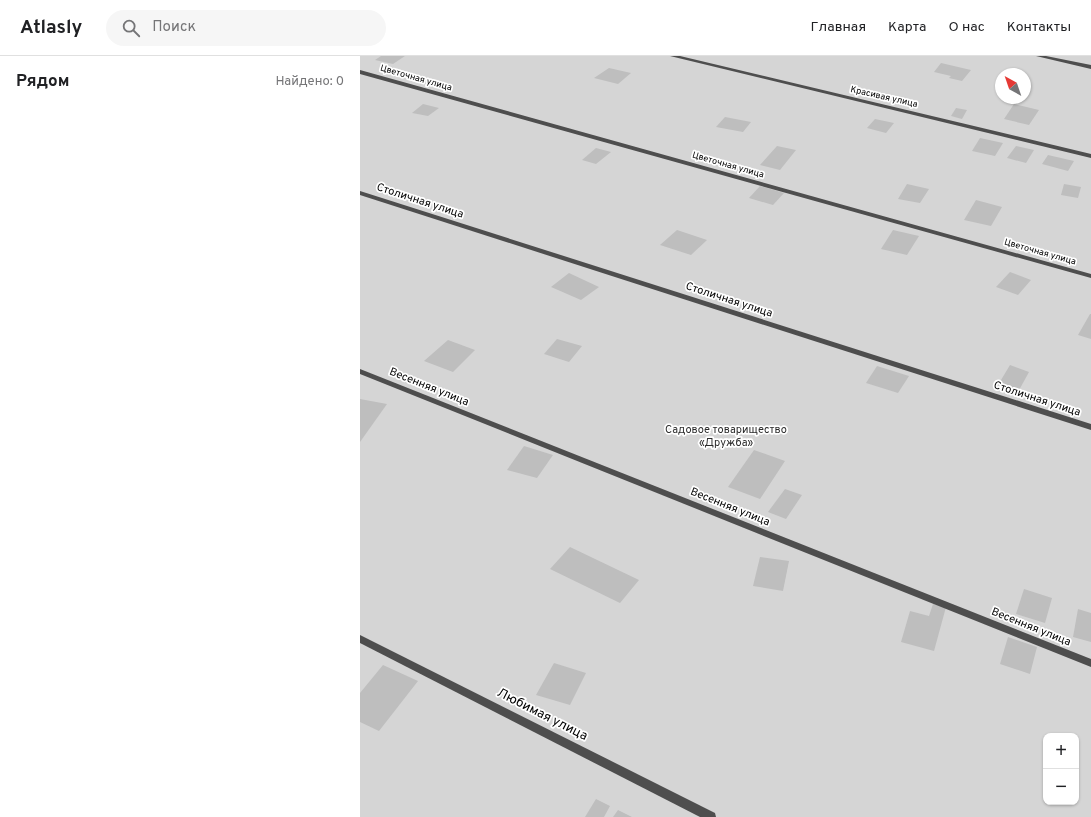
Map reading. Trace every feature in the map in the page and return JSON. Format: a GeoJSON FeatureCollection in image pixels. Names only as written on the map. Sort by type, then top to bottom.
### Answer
{"type":"FeatureCollection","features":[{"type":"Feature","properties":{"kind":"street","name":"Красивая улица"},"geometry":{"type":"LineString","coordinates":[[673,56],[1091,156]]}},
{"type":"Feature","properties":{"kind":"street"},"geometry":{"type":"LineString","coordinates":[[1040,56],[1091,67]]}},
{"type":"Feature","properties":{"kind":"street","name":"Цветочная улица"},"geometry":{"type":"LineString","coordinates":[[360,72],[1091,276]]}},
{"type":"Feature","properties":{"kind":"street","name":"Столичная улица"},"geometry":{"type":"LineString","coordinates":[[360,193],[1091,427]]}},
{"type":"Feature","properties":{"kind":"street","name":"Весенняя улица"},"geometry":{"type":"LineString","coordinates":[[360,371],[1091,663]]}},
{"type":"Feature","properties":{"kind":"street","name":"Любимая улица"},"geometry":{"type":"LineString","coordinates":[[360,639],[711,817]]}},
{"type":"Feature","properties":{"kind":"green space","name":"Садовое товарищество «Дружба»"},"geometry":{"type":"Polygon","coordinates":[[[360,56],[1091,56],[1091,817],[360,817],[360,56]]]}},
{"type":"Feature","properties":{"kind":"building"},"geometry":{"type":"Polygon","coordinates":[[[381,56],[405,56],[393,64],[375,60],[381,56]]]}},
{"type":"Feature","properties":{"kind":"building"},"geometry":{"type":"Polygon","coordinates":[[[941,63],[971,70],[962,81],[949,78],[951,76],[934,72],[941,63]]]}},
{"type":"Feature","properties":{"kind":"building"},"geometry":{"type":"Polygon","coordinates":[[[609,68],[631,73],[618,84],[594,78],[609,68]]]}},
{"type":"Feature","properties":{"kind":"building"},"geometry":{"type":"Polygon","coordinates":[[[423,104],[439,108],[428,116],[412,113],[423,104]]]}},
{"type":"Feature","properties":{"kind":"building"},"geometry":{"type":"Polygon","coordinates":[[[1014,104],[1039,110],[1029,125],[1004,119],[1014,104]]]}},
{"type":"Feature","properties":{"kind":"building"},"geometry":{"type":"Polygon","coordinates":[[[956,108],[967,110],[962,119],[951,116],[956,108]]]}},
{"type":"Feature","properties":{"kind":"building"},"geometry":{"type":"Polygon","coordinates":[[[725,117],[751,122],[743,132],[716,127],[725,117]]]}},
{"type":"Feature","properties":{"kind":"building"},"geometry":{"type":"Polygon","coordinates":[[[875,119],[894,123],[886,133],[867,128],[875,119]]]}},
{"type":"Feature","properties":{"kind":"building"},"geometry":{"type":"Polygon","coordinates":[[[980,138],[1003,143],[995,156],[972,151],[980,138]]]}},
{"type":"Feature","properties":{"kind":"building"},"geometry":{"type":"Polygon","coordinates":[[[777,146],[796,150],[780,170],[760,165],[777,146]]]}},
{"type":"Feature","properties":{"kind":"building"},"geometry":{"type":"Polygon","coordinates":[[[1016,146],[1034,150],[1026,163],[1007,158],[1016,146]]]}},
{"type":"Feature","properties":{"kind":"building"},"geometry":{"type":"Polygon","coordinates":[[[596,148],[611,152],[596,164],[582,160],[596,148]]]}},
{"type":"Feature","properties":{"kind":"building"},"geometry":{"type":"Polygon","coordinates":[[[1048,155],[1074,161],[1068,171],[1042,164],[1048,155]]]}},
{"type":"Feature","properties":{"kind":"building"},"geometry":{"type":"Polygon","coordinates":[[[907,184],[929,189],[920,203],[898,199],[907,184]]]}},
{"type":"Feature","properties":{"kind":"building"},"geometry":{"type":"Polygon","coordinates":[[[1064,184],[1081,187],[1078,198],[1061,195],[1064,184]]]}},
{"type":"Feature","properties":{"kind":"building"},"geometry":{"type":"Polygon","coordinates":[[[760,186],[784,193],[773,205],[749,198],[760,186]]]}},
{"type":"Feature","properties":{"kind":"building"},"geometry":{"type":"Polygon","coordinates":[[[976,200],[1002,207],[991,226],[964,220],[976,200]]]}},
{"type":"Feature","properties":{"kind":"building"},"geometry":{"type":"Polygon","coordinates":[[[677,230],[707,240],[691,255],[660,245],[677,230]]]}},
{"type":"Feature","properties":{"kind":"building"},"geometry":{"type":"Polygon","coordinates":[[[893,230],[919,236],[907,255],[881,249],[893,230]]]}},
{"type":"Feature","properties":{"kind":"building"},"geometry":{"type":"Polygon","coordinates":[[[1010,272],[1031,280],[1018,295],[996,287],[1010,272]]]}},
{"type":"Feature","properties":{"kind":"building"},"geometry":{"type":"Polygon","coordinates":[[[569,273],[599,287],[581,300],[551,287],[569,273]]]}},
{"type":"Feature","properties":{"kind":"building"},"geometry":{"type":"Polygon","coordinates":[[[1091,314],[1091,339],[1078,335],[1091,314]]]}},
{"type":"Feature","properties":{"kind":"building"},"geometry":{"type":"Polygon","coordinates":[[[557,339],[582,346],[569,362],[544,354],[557,339]]]}},
{"type":"Feature","properties":{"kind":"building"},"geometry":{"type":"Polygon","coordinates":[[[448,340],[475,350],[453,372],[424,361],[448,340]]]}},
{"type":"Feature","properties":{"kind":"building"},"geometry":{"type":"Polygon","coordinates":[[[1010,365],[1029,372],[1018,392],[998,385],[1010,365]]]}},
{"type":"Feature","properties":{"kind":"building"},"geometry":{"type":"Polygon","coordinates":[[[877,366],[909,376],[898,393],[866,383],[877,366]]]}},
{"type":"Feature","properties":{"kind":"building"},"geometry":{"type":"Polygon","coordinates":[[[360,399],[387,404],[360,442],[360,399]]]}},
{"type":"Feature","properties":{"kind":"building"},"geometry":{"type":"Polygon","coordinates":[[[524,446],[553,455],[537,478],[507,470],[524,446]]]}},
{"type":"Feature","properties":{"kind":"building"},"geometry":{"type":"Polygon","coordinates":[[[754,450],[785,461],[760,499],[728,487],[754,450]]]}},
{"type":"Feature","properties":{"kind":"building"},"geometry":{"type":"Polygon","coordinates":[[[785,489],[802,495],[786,519],[768,512],[785,489]]]}},
{"type":"Feature","properties":{"kind":"building"},"geometry":{"type":"Polygon","coordinates":[[[570,547],[639,580],[620,603],[550,569],[570,547]]]}},
{"type":"Feature","properties":{"kind":"building"},"geometry":{"type":"Polygon","coordinates":[[[760,557],[789,561],[783,591],[753,586],[760,557]]]}},
{"type":"Feature","properties":{"kind":"building"},"geometry":{"type":"Polygon","coordinates":[[[1024,589],[1052,598],[1045,623],[1016,614],[1024,589]]]}},
{"type":"Feature","properties":{"kind":"building"},"geometry":{"type":"Polygon","coordinates":[[[933,604],[946,607],[934,651],[901,642],[910,611],[929,616],[933,604]]]}},
{"type":"Feature","properties":{"kind":"building"},"geometry":{"type":"Polygon","coordinates":[[[1078,609],[1091,613],[1091,642],[1073,637],[1078,609]]]}},
{"type":"Feature","properties":{"kind":"building"},"geometry":{"type":"Polygon","coordinates":[[[1008,637],[1037,647],[1030,674],[1000,664],[1008,637]]]}},
{"type":"Feature","properties":{"kind":"building"},"geometry":{"type":"Polygon","coordinates":[[[554,663],[586,673],[570,705],[536,695],[554,663]]]}},
{"type":"Feature","properties":{"kind":"building"},"geometry":{"type":"Polygon","coordinates":[[[383,665],[418,681],[379,731],[360,722],[360,693],[383,665]]]}},
{"type":"Feature","properties":{"kind":"building"},"geometry":{"type":"Polygon","coordinates":[[[596,799],[610,806],[604,817],[585,817],[596,799]]]}},
{"type":"Feature","properties":{"kind":"building"},"geometry":{"type":"Polygon","coordinates":[[[618,810],[632,817],[613,817],[618,810]]]}}]}
